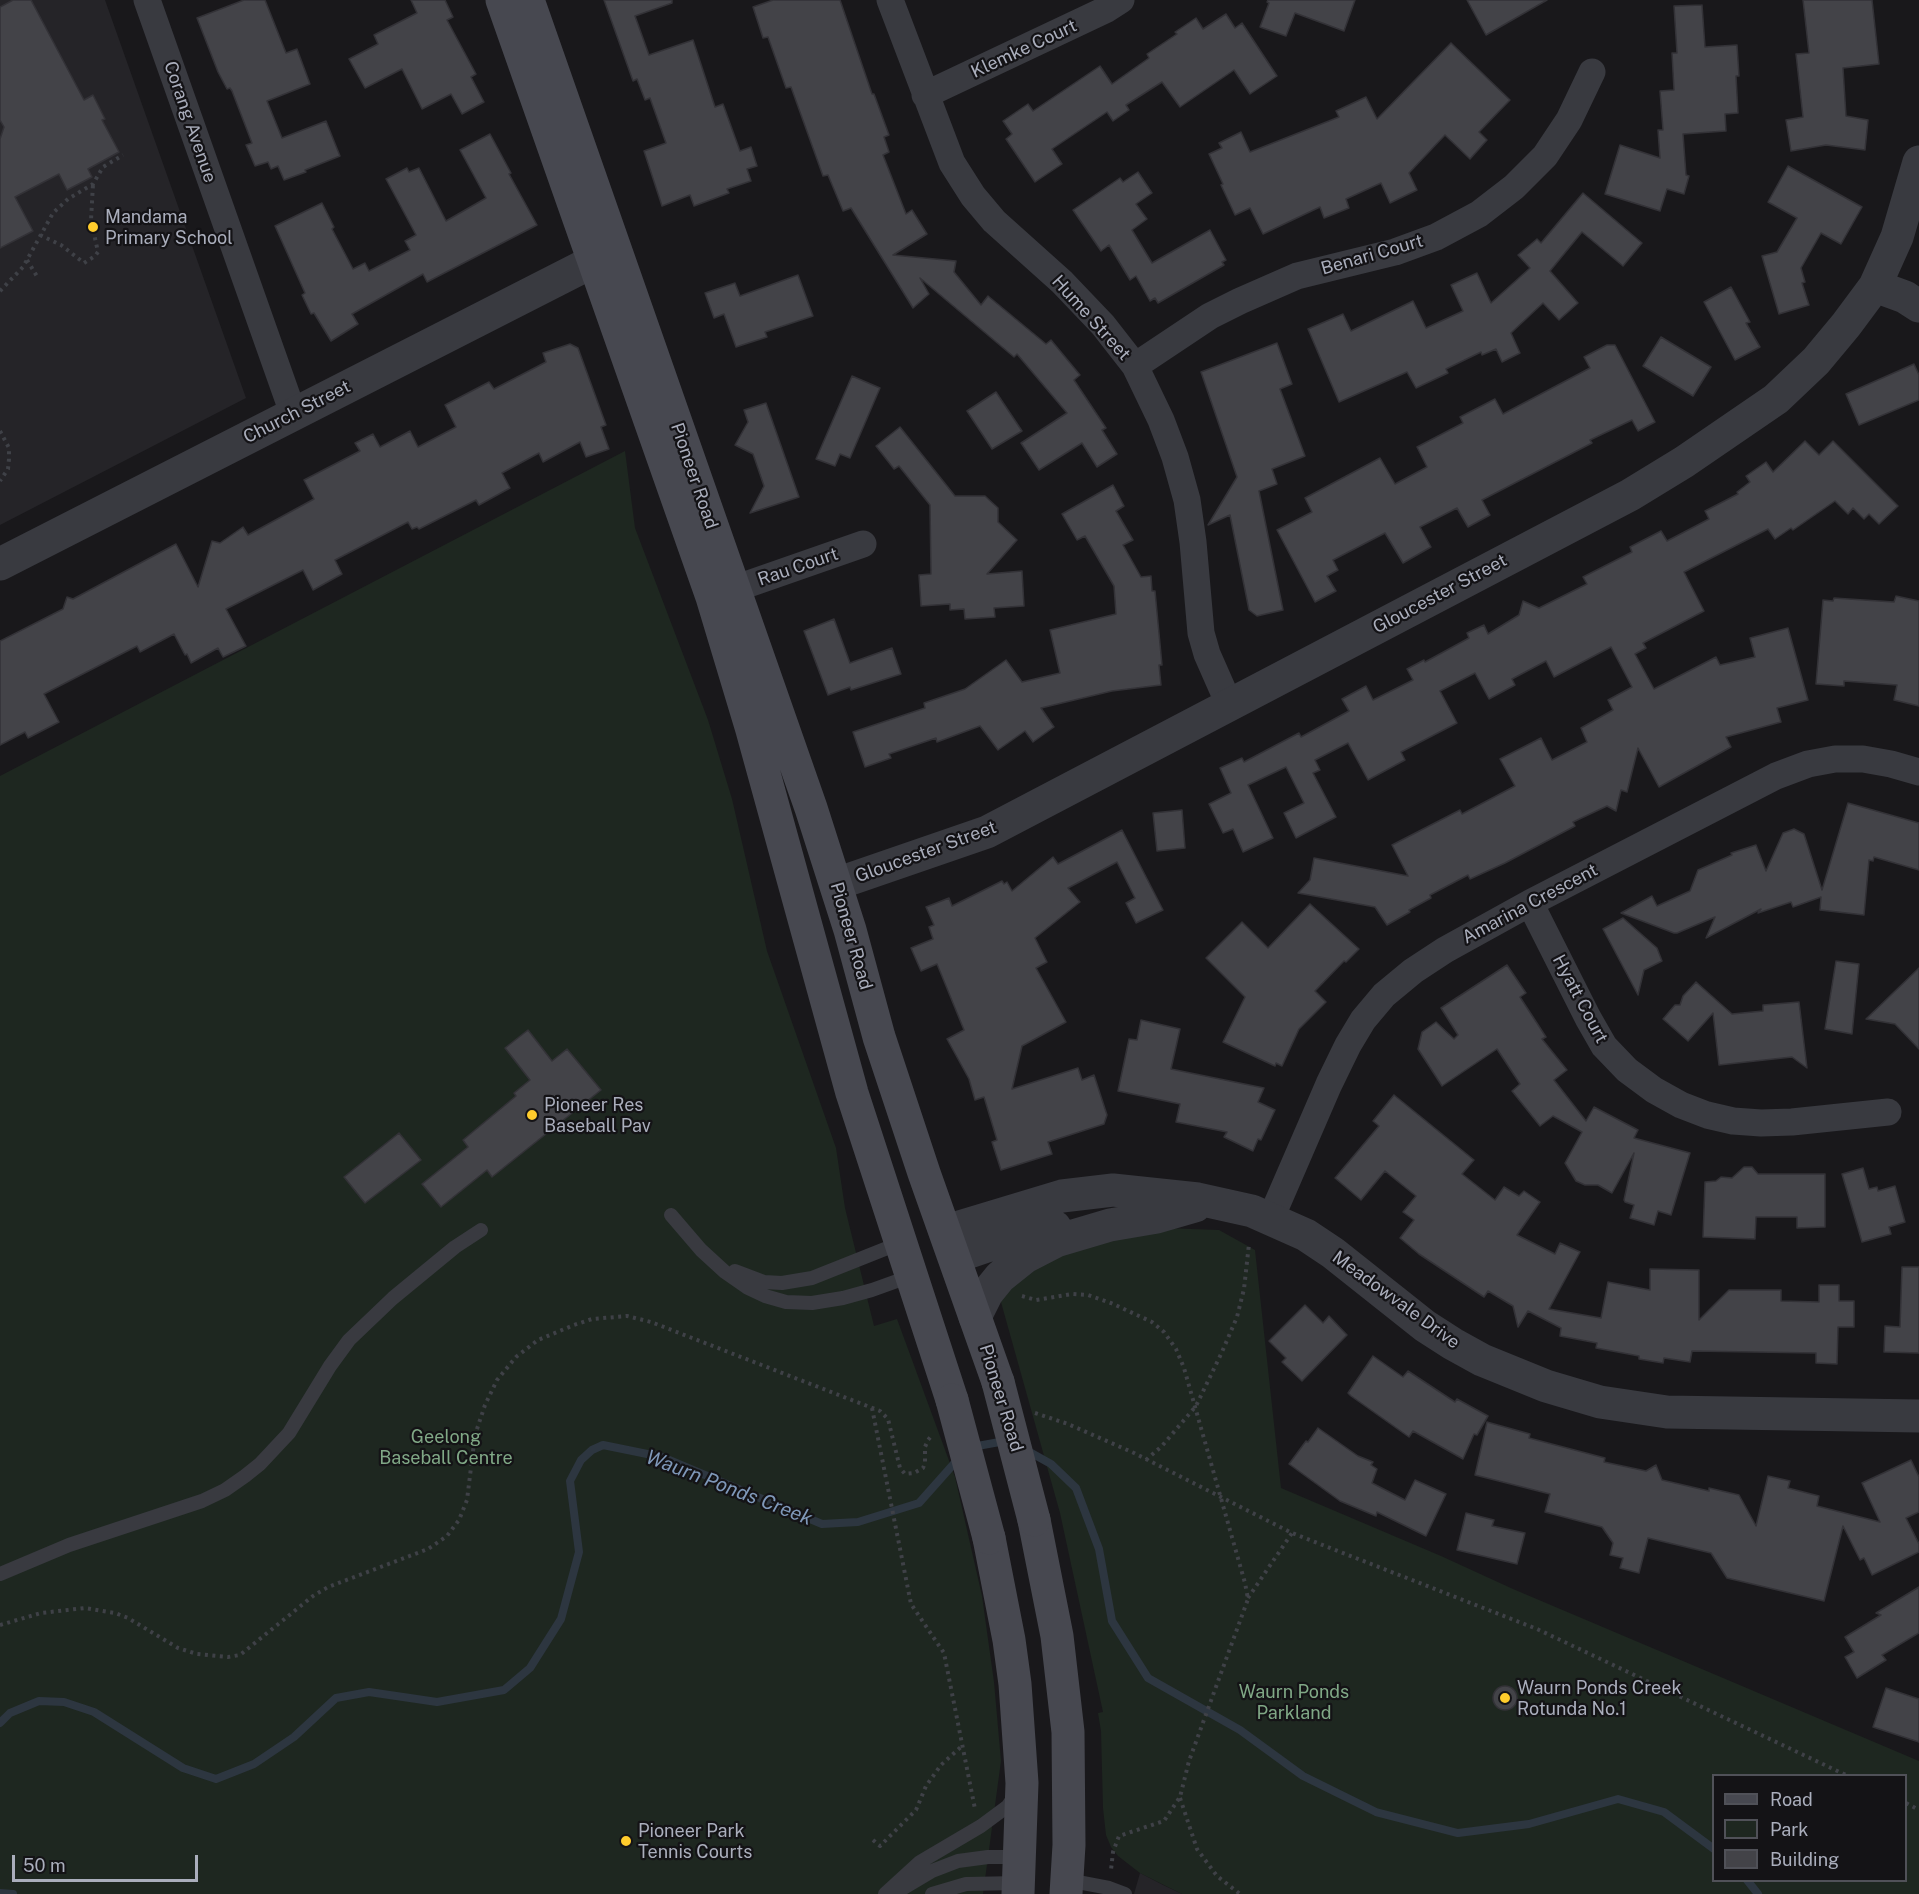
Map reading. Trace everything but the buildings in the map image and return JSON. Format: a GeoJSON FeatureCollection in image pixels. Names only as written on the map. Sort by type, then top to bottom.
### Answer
{"type":"FeatureCollection","features":[{"type":"Feature","properties":{"kind":"main road","name":"Pioneer Road"},"geometry":{"type":"LineString","coordinates":[[502,0],[605,255]]}},
{"type":"Feature","properties":{"kind":"main road","name":"Pioneer Road"},"geometry":{"type":"LineString","coordinates":[[528,0],[605,255],[723,593],[811,808],[850,930],[879,1037],[998,1382],[1034,1520],[1051,1600],[1062,1671],[1068,1732],[1067,1887]]}},
{"type":"Feature","properties":{"kind":"main road","name":"Pioneer Road"},"geometry":{"type":"LineString","coordinates":[[723,593],[752,730],[852,1093],[952,1400],[988,1538],[1009,1640],[1015,1684],[1022,1783],[1019,1878]]}},
{"type":"Feature","properties":{"kind":"main road"},"geometry":{"type":"LineString","coordinates":[[799,897],[836,884]]}},
{"type":"Feature","properties":{"kind":"main road"},"geometry":{"type":"LineString","coordinates":[[900,1243],[950,1244]]}},
{"type":"Feature","properties":{"kind":"main road"},"geometry":{"type":"LineString","coordinates":[[911,1276],[950,1244]]}},
{"type":"Feature","properties":{"kind":"main road"},"geometry":{"type":"LineString","coordinates":[[1019,1878],[1067,1887]]}},
{"type":"Feature","properties":{"kind":"street","name":"Corang Avenue"},"geometry":{"type":"LineString","coordinates":[[147,0],[293,413]]}},
{"type":"Feature","properties":{"kind":"street","name":"Hume Street"},"geometry":{"type":"LineString","coordinates":[[890,0],[952,163],[973,196],[994,221],[1062,282],[1095,317],[1135,366],[1161,420],[1175,457],[1187,500],[1201,633],[1207,654],[1229,704]]}},
{"type":"Feature","properties":{"kind":"street","name":"Klemke Court"},"geometry":{"type":"LineString","coordinates":[[925,95],[1107,9],[1121,0]]}},
{"type":"Feature","properties":{"kind":"street","name":"Benari Court"},"geometry":{"type":"LineString","coordinates":[[1135,366],[1210,316],[1239,301],[1297,276],[1395,252],[1436,237],[1479,214],[1514,188],[1545,156],[1569,120],[1592,72]]}},
{"type":"Feature","properties":{"kind":"street","name":"Gloucester Street"},"geometry":{"type":"LineString","coordinates":[[836,884],[987,832],[1630,495],[1684,462],[1776,399],[1816,361],[1846,325],[1875,286],[1897,237],[1919,162]]}},
{"type":"Feature","properties":{"kind":"street","name":"Church Street"},"geometry":{"type":"LineString","coordinates":[[0,564],[605,255]]}},
{"type":"Feature","properties":{"kind":"street"},"geometry":{"type":"LineString","coordinates":[[1875,286],[1905,297],[1919,306]]}},
{"type":"Feature","properties":{"kind":"street","name":"Rau Court"},"geometry":{"type":"LineString","coordinates":[[723,593],[863,544]]}},
{"type":"Feature","properties":{"kind":"street","name":"Amarina Crescent"},"geometry":{"type":"LineString","coordinates":[[1271,1218],[1348,1045],[1363,1020],[1384,995],[1413,971],[1445,950],[1530,903],[1776,776],[1808,764],[1835,759],[1863,759],[1919,772]]}},
{"type":"Feature","properties":{"kind":"street","name":"Hyatt Court"},"geometry":{"type":"LineString","coordinates":[[1530,903],[1604,1046],[1627,1071],[1681,1106],[1733,1121],[1761,1123],[1888,1112]]}},
{"type":"Feature","properties":{"kind":"street","name":"Meadowvale Drive"},"geometry":{"type":"LineString","coordinates":[[950,1244],[1062,1196],[1113,1190],[1204,1200],[1252,1211],[1306,1236],[1333,1253],[1425,1326],[1453,1344],[1493,1365],[1546,1386],[1600,1402],[1667,1412],[1919,1416]]}},
{"type":"Feature","properties":{"kind":"street"},"geometry":{"type":"LineString","coordinates":[[975,1317],[987,1293],[1000,1277],[1025,1257],[1056,1241],[1110,1224],[1157,1217],[1204,1200]]}},
{"type":"Feature","properties":{"kind":"lane"},"geometry":{"type":"LineString","coordinates":[[671,1215],[707,1256],[725,1272],[765,1296],[786,1302],[812,1303],[843,1298],[911,1276]]}},
{"type":"Feature","properties":{"kind":"lane"},"geometry":{"type":"LineString","coordinates":[[0,1574],[89,1538],[161,1516],[202,1500],[225,1490],[245,1476],[260,1464],[289,1433],[330,1366],[349,1340],[393,1298],[455,1247],[481,1230]]}},
{"type":"Feature","properties":{"kind":"lane"},"geometry":{"type":"LineString","coordinates":[[707,1256],[729,1269],[752,1278],[764,1282],[782,1283],[812,1278],[900,1243]]}},
{"type":"Feature","properties":{"kind":"lane"},"geometry":{"type":"LineString","coordinates":[[885,1894],[920,1862],[981,1826],[1008,1806],[1022,1783]]}},
{"type":"Feature","properties":{"kind":"lane"},"geometry":{"type":"LineString","coordinates":[[893,1894],[923,1876],[958,1861],[988,1857],[1019,1878]]}},
{"type":"Feature","properties":{"kind":"lane"},"geometry":{"type":"LineString","coordinates":[[933,1894],[966,1884],[1019,1878]]}},
{"type":"Feature","properties":{"kind":"lane"},"geometry":{"type":"LineString","coordinates":[[1067,1887],[1120,1892]]}},
{"type":"Feature","properties":{"kind":"path"},"geometry":{"type":"LineString","coordinates":[[40,235],[61,245],[84,263],[95,256],[98,252],[91,220],[93,184],[103,168],[123,155]]}},
{"type":"Feature","properties":{"kind":"path"},"geometry":{"type":"LineString","coordinates":[[0,291],[18,274],[50,218],[60,206],[93,184]]}},
{"type":"Feature","properties":{"kind":"path"},"geometry":{"type":"LineString","coordinates":[[27,260],[38,278]]}},
{"type":"Feature","properties":{"kind":"path"},"geometry":{"type":"LineString","coordinates":[[0,431],[9,448],[9,459],[8,470],[0,481]]}},
{"type":"Feature","properties":{"kind":"path"},"geometry":{"type":"LineString","coordinates":[[1146,1460],[1162,1446],[1196,1406],[1237,1317],[1244,1289],[1249,1244]]}},
{"type":"Feature","properties":{"kind":"path"},"geometry":{"type":"LineString","coordinates":[[1016,1293],[1036,1300],[1072,1294],[1089,1295],[1152,1322],[1164,1332],[1176,1349],[1196,1406],[1248,1599]]}},
{"type":"Feature","properties":{"kind":"path"},"geometry":{"type":"LineString","coordinates":[[0,1624],[41,1613],[86,1608],[115,1613],[128,1618],[178,1648],[197,1654],[228,1657],[240,1655],[320,1591],[428,1549],[447,1536],[459,1520],[467,1500],[475,1435],[485,1405],[497,1380],[516,1357],[538,1340],[592,1319],[627,1316],[651,1322],[872,1407],[888,1419],[901,1471],[905,1474],[914,1473],[923,1468],[926,1443],[938,1432]]}},
{"type":"Feature","properties":{"kind":"path"},"geometry":{"type":"LineString","coordinates":[[872,1407],[911,1604],[944,1653],[977,1819],[981,1826]]}},
{"type":"Feature","properties":{"kind":"path"},"geometry":{"type":"LineString","coordinates":[[1033,1412],[1068,1424],[1146,1460],[1292,1533],[1537,1629],[1844,1774]]}},
{"type":"Feature","properties":{"kind":"path"},"geometry":{"type":"LineString","coordinates":[[1120,1892],[1113,1852],[1119,1836],[1164,1821],[1180,1797],[1195,1744],[1248,1599],[1292,1533]]}},
{"type":"Feature","properties":{"kind":"path"},"geometry":{"type":"LineString","coordinates":[[873,1840],[880,1846],[916,1810],[926,1786],[941,1766],[962,1746]]}},
{"type":"Feature","properties":{"kind":"path"},"geometry":{"type":"LineString","coordinates":[[1180,1797],[1197,1849],[1208,1867],[1240,1894]]}},
{"type":"Feature","properties":{"kind":"shaded area","name":"Mandama Primary School"},"geometry":{"type":"Polygon","coordinates":[[[0,0],[105,0],[246,398],[0,525],[0,0]]]}},
{"type":"Feature","properties":{"kind":"shaded area"},"geometry":{"type":"Polygon","coordinates":[[[1140,1873],[1163,1885],[1182,1894],[1134,1894],[1140,1873]]]}},
{"type":"Feature","properties":{"kind":"green space","name":"Geelong Baseball Centre"},"geometry":{"type":"Polygon","coordinates":[[[625,451],[635,528],[708,720],[732,799],[767,951],[836,1148],[845,1208],[874,1326],[897,1319],[955,1477],[982,1596],[994,1682],[1001,1761],[983,1894],[0,1894],[0,776],[625,451]]]}},
{"type":"Feature","properties":{"kind":"green space","name":"Waurn Ponds Parkland"},"geometry":{"type":"Polygon","coordinates":[[[1164,1228],[1219,1230],[1255,1250],[1281,1488],[1919,1761],[1919,1894],[1182,1894],[1140,1873],[1118,1856],[1106,1835],[1101,1731],[1098,1713],[1103,1712],[1060,1513],[999,1295],[1055,1250],[1164,1228]]]}},
{"type":"Feature","properties":{"kind":"waterway","name":"Waurn Ponds Creek"},"geometry":{"type":"LineString","coordinates":[[972,1447],[1005,1441]]}},
{"type":"Feature","properties":{"kind":"waterway","name":"Waurn Ponds Creek"},"geometry":{"type":"LineString","coordinates":[[0,1723],[10,1713],[39,1701],[64,1702],[94,1712],[183,1768],[216,1779],[254,1764],[294,1737],[336,1698],[369,1692],[437,1702],[504,1690],[530,1668],[561,1619],[579,1552],[570,1481],[581,1460],[592,1450],[603,1445],[662,1457],[822,1524],[858,1522],[919,1503],[959,1458]]}},
{"type":"Feature","properties":{"kind":"waterway","name":"Waurn Ponds Creek"},"geometry":{"type":"LineString","coordinates":[[1026,1450],[1051,1464],[1076,1488],[1099,1549],[1112,1621],[1148,1678],[1240,1730],[1303,1776],[1376,1812],[1458,1833],[1529,1824],[1618,1799],[1664,1812],[1712,1848]]}},
{"type":"Feature","properties":{"kind":"waterway","name":"Waurn Ponds Creek"},"geometry":{"type":"LineString","coordinates":[[1749,1882],[1758,1894]]}},
{"type":"Feature","properties":{"kind":"waterway"},"geometry":{"type":"LineString","coordinates":[[0,1893],[13,1894]]}},
{"type":"Feature","properties":{"kind":"place","name":"Mandama Primary School"},"geometry":{"type":"Point","coordinates":[93,227]}},
{"type":"Feature","properties":{"kind":"place","name":"Pioneer Res Baseball Pav"},"geometry":{"type":"Point","coordinates":[532,1115]}},
{"type":"Feature","properties":{"kind":"place","name":"Waurn Ponds Creek Rotunda No.1"},"geometry":{"type":"Point","coordinates":[1505,1698]}},
{"type":"Feature","properties":{"kind":"place","name":"Pioneer Park Tennis Courts"},"geometry":{"type":"Point","coordinates":[626,1841]}}]}
